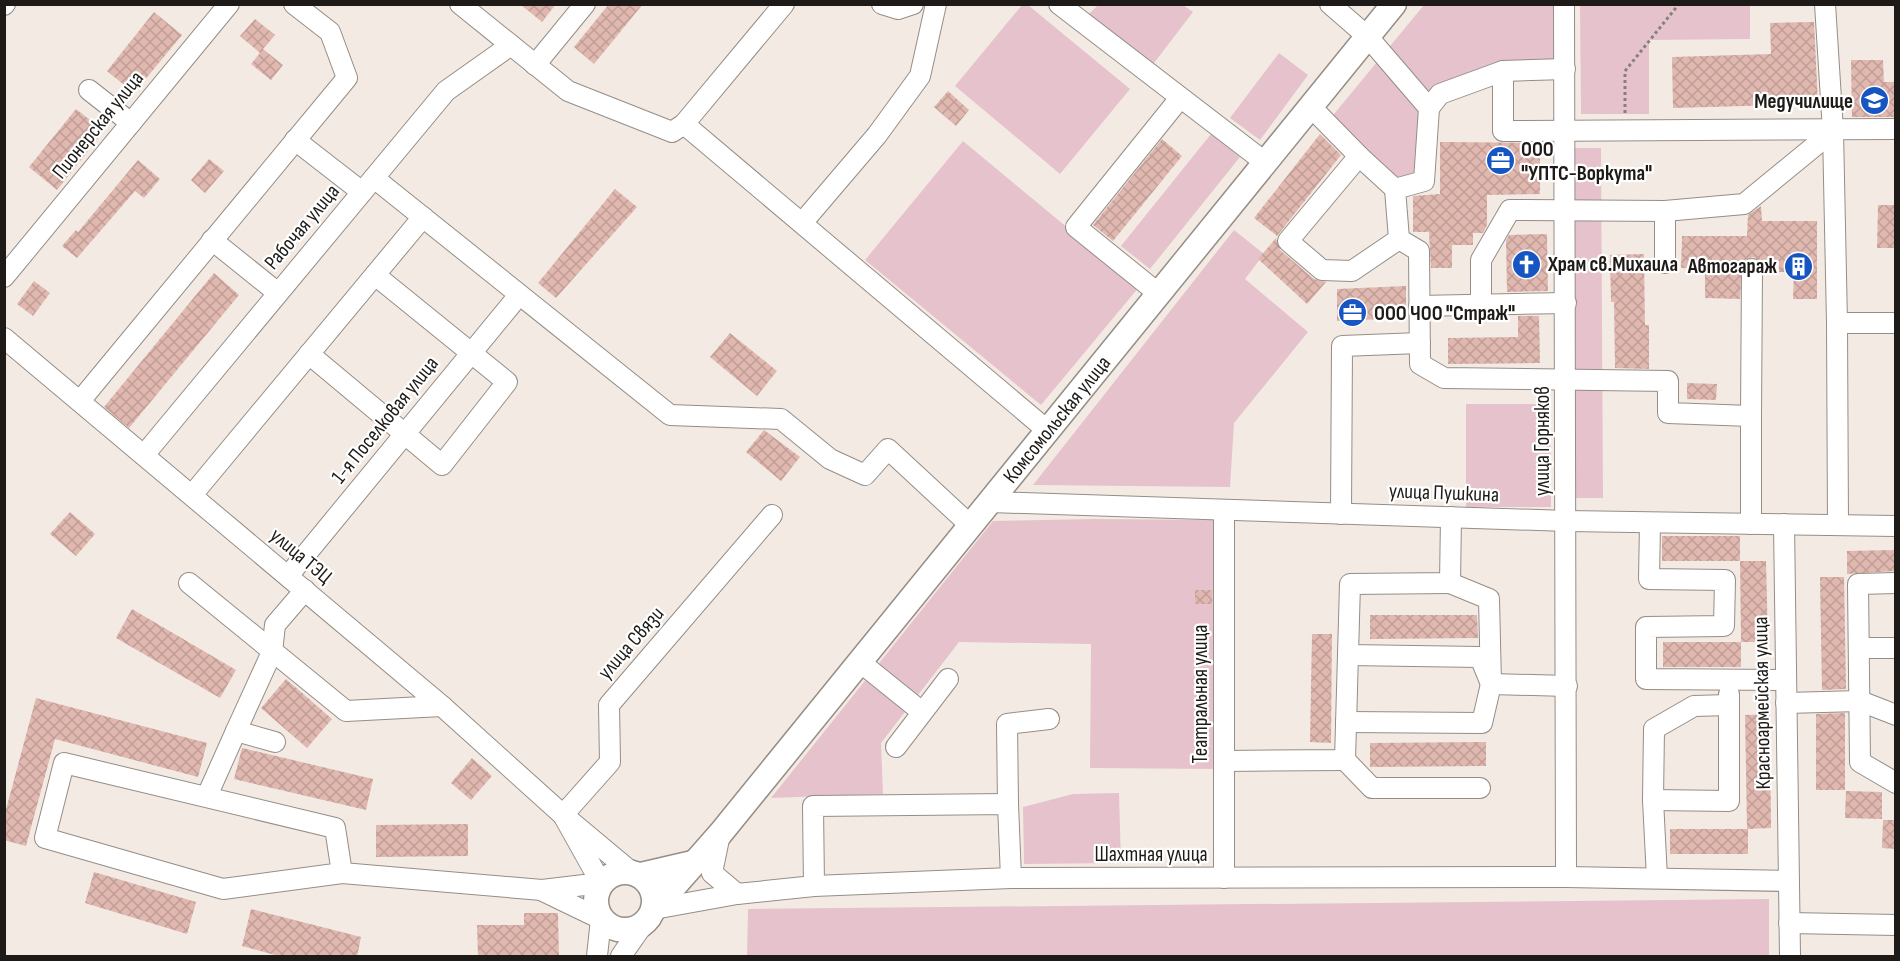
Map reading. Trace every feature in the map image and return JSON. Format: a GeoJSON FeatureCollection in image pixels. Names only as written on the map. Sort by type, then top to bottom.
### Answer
{"type":"FeatureCollection","features":[{"type":"Feature","properties":{"kind":"main road","name":"Комсомольская улица"},"geometry":{"type":"LineString","coordinates":[[648,918],[720,834],[1394,4]]}},
{"type":"Feature","properties":{"kind":"main road"},"geometry":{"type":"LineString","coordinates":[[635,873],[653,890],[648,918],[620,931],[601,919],[595,901],[601,883],[614,873],[635,873],[697,862]]}},
{"type":"Feature","properties":{"kind":"street","name":"Пионерская улица"},"geometry":{"type":"LineString","coordinates":[[4,277],[229,4]]}},
{"type":"Feature","properties":{"kind":"street"},"geometry":{"type":"LineString","coordinates":[[80,401],[346,78],[330,32],[294,4]]}},
{"type":"Feature","properties":{"kind":"street"},"geometry":{"type":"LineString","coordinates":[[460,4],[568,91],[672,132],[684,124],[784,4]]}},
{"type":"Feature","properties":{"kind":"street"},"geometry":{"type":"LineString","coordinates":[[535,65],[585,4]]}},
{"type":"Feature","properties":{"kind":"street"},"geometry":{"type":"LineString","coordinates":[[882,4],[898,9],[913,4]]}},
{"type":"Feature","properties":{"kind":"street"},"geometry":{"type":"LineString","coordinates":[[802,223],[876,135],[920,76],[936,4]]}},
{"type":"Feature","properties":{"kind":"street"},"geometry":{"type":"LineString","coordinates":[[1330,4],[1368,37],[1429,108]]}},
{"type":"Feature","properties":{"kind":"street","name":"улица Горняков"},"geometry":{"type":"LineString","coordinates":[[1564,4],[1567,521],[1566,877]]}},
{"type":"Feature","properties":{"kind":"street"},"geometry":{"type":"LineString","coordinates":[[1825,4],[1833,131],[1838,525]]}},
{"type":"Feature","properties":{"kind":"street"},"geometry":{"type":"LineString","coordinates":[[1071,8],[1180,98],[1266,163]]}},
{"type":"Feature","properties":{"kind":"street","name":"Рабочая улица"},"geometry":{"type":"LineString","coordinates":[[144,455],[446,91],[511,45]]}},
{"type":"Feature","properties":{"kind":"street"},"geometry":{"type":"LineString","coordinates":[[1395,189],[1424,181],[1429,108],[1440,94],[1503,71],[1565,69]]}},
{"type":"Feature","properties":{"kind":"street"},"geometry":{"type":"LineString","coordinates":[[1503,71],[1503,131],[1896,129]]}},
{"type":"Feature","properties":{"kind":"street"},"geometry":{"type":"LineString","coordinates":[[89,90],[131,123]]}},
{"type":"Feature","properties":{"kind":"street"},"geometry":{"type":"LineString","coordinates":[[1159,294],[1076,227],[1180,98]]}},
{"type":"Feature","properties":{"kind":"street"},"geometry":{"type":"LineString","coordinates":[[1311,107],[1395,189],[1399,239]]}},
{"type":"Feature","properties":{"kind":"street"},"geometry":{"type":"LineString","coordinates":[[684,124],[1048,431]]}},
{"type":"Feature","properties":{"kind":"street"},"geometry":{"type":"LineString","coordinates":[[1481,305],[1481,260],[1510,210],[1665,211],[1744,204],[1833,131]]}},
{"type":"Feature","properties":{"kind":"street"},"geometry":{"type":"LineString","coordinates":[[295,140],[423,217],[670,415],[781,419],[830,459],[865,475],[888,449],[971,526]]}},
{"type":"Feature","properties":{"kind":"street"},"geometry":{"type":"LineString","coordinates":[[1359,156],[1288,241],[1322,270],[1352,271],[1399,239]]}},
{"type":"Feature","properties":{"kind":"street"},"geometry":{"type":"LineString","coordinates":[[1665,211],[1665,263]]}},
{"type":"Feature","properties":{"kind":"street"},"geometry":{"type":"LineString","coordinates":[[192,495],[423,217]]}},
{"type":"Feature","properties":{"kind":"street"},"geometry":{"type":"LineString","coordinates":[[1399,239],[1419,251],[1420,364],[1444,378],[1668,381],[1668,413],[1751,416]]}},
{"type":"Feature","properties":{"kind":"street"},"geometry":{"type":"LineString","coordinates":[[212,240],[278,293]]}},
{"type":"Feature","properties":{"kind":"street"},"geometry":{"type":"LineString","coordinates":[[1751,524],[1752,268]]}},
{"type":"Feature","properties":{"kind":"street"},"geometry":{"type":"LineString","coordinates":[[309,354],[442,465],[507,382],[375,275]]}},
{"type":"Feature","properties":{"kind":"street","name":"1-я Поселковая улица"},"geometry":{"type":"LineString","coordinates":[[288,576],[519,295]]}},
{"type":"Feature","properties":{"kind":"street"},"geometry":{"type":"LineString","coordinates":[[1419,306],[1566,303]]}},
{"type":"Feature","properties":{"kind":"street"},"geometry":{"type":"LineString","coordinates":[[1837,323],[1896,323]]}},
{"type":"Feature","properties":{"kind":"street","name":"улица ТЭЦ"},"geometry":{"type":"LineString","coordinates":[[4,338],[442,705],[563,815],[635,873]]}},
{"type":"Feature","properties":{"kind":"street"},"geometry":{"type":"LineString","coordinates":[[1341,514],[1342,346],[1420,343]]}},
{"type":"Feature","properties":{"kind":"street","name":"улица Пушкина"},"geometry":{"type":"LineString","coordinates":[[990,502],[1451,518],[1896,526]]}},
{"type":"Feature","properties":{"kind":"street","name":"Театральная улица"},"geometry":{"type":"LineString","coordinates":[[1224,510],[1224,878]]}},
{"type":"Feature","properties":{"kind":"street","name":"улица Связи"},"geometry":{"type":"LineString","coordinates":[[563,815],[610,762],[609,705],[772,515]]}},
{"type":"Feature","properties":{"kind":"street"},"geometry":{"type":"LineString","coordinates":[[1450,583],[1451,518]]}},
{"type":"Feature","properties":{"kind":"street"},"geometry":{"type":"LineString","coordinates":[[1650,522],[1649,579],[1725,580],[1725,626],[1646,627],[1646,679],[1786,680]]}},
{"type":"Feature","properties":{"kind":"street","name":"Красноармейская улица"},"geometry":{"type":"LineString","coordinates":[[1784,524],[1787,881],[1790,957]]}},
{"type":"Feature","properties":{"kind":"street"},"geometry":{"type":"LineString","coordinates":[[189,583],[346,711],[442,705]]}},
{"type":"Feature","properties":{"kind":"street"},"geometry":{"type":"LineString","coordinates":[[1346,722],[1482,723],[1491,684],[1489,599],[1450,583],[1350,584],[1346,722],[1345,760],[1372,788],[1480,788]]}},
{"type":"Feature","properties":{"kind":"street"},"geometry":{"type":"LineString","coordinates":[[1896,583],[1858,584],[1860,762],[1896,783]]}},
{"type":"Feature","properties":{"kind":"street"},"geometry":{"type":"LineString","coordinates":[[207,796],[272,652],[275,625],[305,590]]}},
{"type":"Feature","properties":{"kind":"street"},"geometry":{"type":"LineString","coordinates":[[1859,648],[1896,648]]}},
{"type":"Feature","properties":{"kind":"street"},"geometry":{"type":"LineString","coordinates":[[1348,655],[1480,657],[1491,684]]}},
{"type":"Feature","properties":{"kind":"street"},"geometry":{"type":"LineString","coordinates":[[860,662],[922,712]]}},
{"type":"Feature","properties":{"kind":"street"},"geometry":{"type":"LineString","coordinates":[[1653,800],[1729,801],[1730,679]]}},
{"type":"Feature","properties":{"kind":"street"},"geometry":{"type":"LineString","coordinates":[[896,747],[948,680]]}},
{"type":"Feature","properties":{"kind":"street"},"geometry":{"type":"LineString","coordinates":[[1491,684],[1567,686]]}},
{"type":"Feature","properties":{"kind":"street"},"geometry":{"type":"LineString","coordinates":[[1786,703],[1860,701],[1896,715]]}},
{"type":"Feature","properties":{"kind":"street"},"geometry":{"type":"LineString","coordinates":[[1658,878],[1653,800],[1654,729],[1694,706],[1729,705]]}},
{"type":"Feature","properties":{"kind":"street"},"geometry":{"type":"LineString","coordinates":[[1011,878],[1007,724],[1049,719]]}},
{"type":"Feature","properties":{"kind":"street"},"geometry":{"type":"LineString","coordinates":[[236,731],[275,742]]}},
{"type":"Feature","properties":{"kind":"street"},"geometry":{"type":"LineString","coordinates":[[1224,761],[1345,760]]}},
{"type":"Feature","properties":{"kind":"street"},"geometry":{"type":"LineString","coordinates":[[342,873],[335,828],[64,764],[45,838],[223,890],[342,873],[542,890],[601,883],[563,815]]}},
{"type":"Feature","properties":{"kind":"street"},"geometry":{"type":"LineString","coordinates":[[814,886],[813,806],[1008,804]]}},
{"type":"Feature","properties":{"kind":"street"},"geometry":{"type":"LineString","coordinates":[[720,834],[712,873],[737,894]]}},
{"type":"Feature","properties":{"kind":"street","name":"Шахтная улица"},"geometry":{"type":"LineString","coordinates":[[648,918],[737,894],[814,886],[1011,878],[1566,877],[1787,881]]}},
{"type":"Feature","properties":{"kind":"street"},"geometry":{"type":"LineString","coordinates":[[542,890],[601,919],[597,957]]}},
{"type":"Feature","properties":{"kind":"street"},"geometry":{"type":"LineString","coordinates":[[621,957],[648,918]]}},
{"type":"Feature","properties":{"kind":"street"},"geometry":{"type":"LineString","coordinates":[[1789,923],[1896,925]]}},
{"type":"Feature","properties":{"kind":"path"},"geometry":{"type":"LineString","coordinates":[[1625,130],[1625,71],[1679,4]]}},
{"type":"Feature","properties":{"kind":"shaded area"},"geometry":{"type":"Polygon","coordinates":[[[1099,4],[1183,5],[1193,12],[1151,67],[1086,17],[1099,4]]]}},
{"type":"Feature","properties":{"kind":"shaded area"},"geometry":{"type":"Polygon","coordinates":[[[1022,5],[1028,5],[1130,89],[1060,174],[955,86],[1022,5]]]}},
{"type":"Feature","properties":{"kind":"shaded area"},"geometry":{"type":"Polygon","coordinates":[[[1424,5],[1553,5],[1556,64],[1498,65],[1424,93],[1418,174],[1397,180],[1329,120],[1424,5]]]}},
{"type":"Feature","properties":{"kind":"shaded area"},"geometry":{"type":"Polygon","coordinates":[[[1580,5],[1750,5],[1750,39],[1649,40],[1649,114],[1581,114],[1580,5]]]}},
{"type":"Feature","properties":{"kind":"shaded area"},"geometry":{"type":"Polygon","coordinates":[[[1279,53],[1308,75],[1260,140],[1230,118],[1279,53]]]}},
{"type":"Feature","properties":{"kind":"shaded area"},"geometry":{"type":"Polygon","coordinates":[[[1211,134],[1240,157],[1150,269],[1121,246],[1211,134]]]}},
{"type":"Feature","properties":{"kind":"shaded area"},"geometry":{"type":"Polygon","coordinates":[[[963,141],[1139,287],[1041,405],[865,260],[963,141]]]}},
{"type":"Feature","properties":{"kind":"shaded area"},"geometry":{"type":"Polygon","coordinates":[[[1574,148],[1601,148],[1603,498],[1576,498],[1574,148]]]}},
{"type":"Feature","properties":{"kind":"shaded area"},"geometry":{"type":"Polygon","coordinates":[[[1234,230],[1264,254],[1245,279],[1308,332],[1234,423],[1230,487],[1033,485],[1234,230]]]}},
{"type":"Feature","properties":{"kind":"shaded area"},"geometry":{"type":"Polygon","coordinates":[[[1466,404],[1550,404],[1551,507],[1466,507],[1466,404]]]}},
{"type":"Feature","properties":{"kind":"shaded area"},"geometry":{"type":"Polygon","coordinates":[[[1221,520],[1218,769],[1090,768],[1091,644],[959,642],[881,743],[883,794],[771,798],[993,521],[1221,520]]]}},
{"type":"Feature","properties":{"kind":"shaded area"},"geometry":{"type":"Polygon","coordinates":[[[1119,793],[1121,863],[1024,864],[1023,807],[1073,794],[1119,793]]]}},
{"type":"Feature","properties":{"kind":"shaded area"},"geometry":{"type":"Polygon","coordinates":[[[1769,899],[1769,956],[747,956],[748,909],[1769,899]]]}},
{"type":"Feature","properties":{"kind":"building"},"geometry":{"type":"Polygon","coordinates":[[[520,4],[556,4],[542,22],[520,4]]]}},
{"type":"Feature","properties":{"kind":"building"},"geometry":{"type":"Polygon","coordinates":[[[609,4],[643,4],[594,64],[574,47],[609,4]]]}},
{"type":"Feature","properties":{"kind":"building"},"geometry":{"type":"Polygon","coordinates":[[[154,12],[182,35],[134,93],[107,71],[154,12]]]}},
{"type":"Feature","properties":{"kind":"building"},"geometry":{"type":"Polygon","coordinates":[[[255,19],[275,35],[263,49],[283,65],[271,80],[251,64],[260,53],[240,36],[255,19]]]}},
{"type":"Feature","properties":{"kind":"building"},"geometry":{"type":"Polygon","coordinates":[[[1814,22],[1818,104],[1673,108],[1672,57],[1771,54],[1770,23],[1814,22]]]}},
{"type":"Feature","properties":{"kind":"building","name":"Медучилище"},"geometry":{"type":"Polygon","coordinates":[[[1851,60],[1883,60],[1884,82],[1896,82],[1896,117],[1852,117],[1851,60]]]}},
{"type":"Feature","properties":{"kind":"building"},"geometry":{"type":"Polygon","coordinates":[[[948,91],[969,110],[956,126],[934,107],[948,91]]]}},
{"type":"Feature","properties":{"kind":"building"},"geometry":{"type":"Polygon","coordinates":[[[76,109],[104,131],[57,190],[29,167],[76,109]]]}},
{"type":"Feature","properties":{"kind":"building"},"geometry":{"type":"Polygon","coordinates":[[[1320,134],[1341,155],[1277,236],[1254,218],[1320,134]]]}},
{"type":"Feature","properties":{"kind":"building"},"geometry":{"type":"Polygon","coordinates":[[[1162,139],[1182,156],[1113,241],[1093,225],[1162,139]]]}},
{"type":"Feature","properties":{"kind":"building"},"geometry":{"type":"Polygon","coordinates":[[[1440,142],[1540,143],[1540,194],[1487,195],[1487,225],[1483,233],[1473,233],[1473,245],[1452,245],[1452,268],[1431,268],[1429,232],[1413,232],[1413,196],[1440,194],[1440,142]]]}},
{"type":"Feature","properties":{"kind":"building"},"geometry":{"type":"Polygon","coordinates":[[[209,159],[224,171],[205,193],[191,180],[209,159]]]}},
{"type":"Feature","properties":{"kind":"building"},"geometry":{"type":"Polygon","coordinates":[[[138,160],[160,179],[144,198],[135,191],[77,258],[62,246],[76,230],[78,232],[138,160]]]}},
{"type":"Feature","properties":{"kind":"building"},"geometry":{"type":"Polygon","coordinates":[[[615,189],[637,207],[556,298],[538,283],[615,189]]]}},
{"type":"Feature","properties":{"kind":"building"},"geometry":{"type":"Polygon","coordinates":[[[1878,205],[1896,205],[1896,248],[1877,248],[1878,205]]]}},
{"type":"Feature","properties":{"kind":"building"},"geometry":{"type":"Polygon","coordinates":[[[1761,206],[1762,221],[1817,221],[1817,299],[1793,299],[1794,272],[1779,272],[1779,261],[1761,261],[1753,257],[1742,261],[1740,299],[1705,298],[1705,269],[1681,268],[1682,236],[1747,236],[1748,215],[1761,206]]]}},
{"type":"Feature","properties":{"kind":"building","name":"Храм св.Михаила"},"geometry":{"type":"Polygon","coordinates":[[[1547,234],[1548,291],[1507,292],[1506,240],[1509,235],[1547,234]]]}},
{"type":"Feature","properties":{"kind":"building"},"geometry":{"type":"Polygon","coordinates":[[[1276,238],[1280,250],[1314,279],[1326,282],[1307,304],[1258,259],[1276,238]]]}},
{"type":"Feature","properties":{"kind":"building"},"geometry":{"type":"Polygon","coordinates":[[[1644,254],[1645,325],[1649,325],[1649,369],[1615,368],[1614,302],[1611,302],[1610,255],[1644,254]]]}},
{"type":"Feature","properties":{"kind":"building"},"geometry":{"type":"Polygon","coordinates":[[[214,273],[239,295],[129,428],[104,407],[214,273]]]}},
{"type":"Feature","properties":{"kind":"building"},"geometry":{"type":"Polygon","coordinates":[[[34,281],[50,293],[33,316],[17,304],[34,281]]]}},
{"type":"Feature","properties":{"kind":"building"},"geometry":{"type":"Polygon","coordinates":[[[1406,286],[1406,318],[1337,321],[1337,289],[1406,286]]]}},
{"type":"Feature","properties":{"kind":"building"},"geometry":{"type":"Polygon","coordinates":[[[1518,316],[1539,316],[1540,363],[1448,364],[1448,338],[1518,337],[1518,316]]]}},
{"type":"Feature","properties":{"kind":"building"},"geometry":{"type":"Polygon","coordinates":[[[730,333],[777,371],[757,396],[710,357],[730,333]]]}},
{"type":"Feature","properties":{"kind":"building"},"geometry":{"type":"Polygon","coordinates":[[[1687,383],[1717,384],[1716,400],[1687,399],[1687,383]]]}},
{"type":"Feature","properties":{"kind":"building"},"geometry":{"type":"Polygon","coordinates":[[[764,430],[800,457],[781,481],[746,452],[764,430]]]}},
{"type":"Feature","properties":{"kind":"building"},"geometry":{"type":"Polygon","coordinates":[[[70,512],[95,534],[76,556],[50,534],[70,512]]]}},
{"type":"Feature","properties":{"kind":"building"},"geometry":{"type":"Polygon","coordinates":[[[1662,536],[1740,536],[1740,561],[1662,561],[1662,536]]]}},
{"type":"Feature","properties":{"kind":"building"},"geometry":{"type":"Polygon","coordinates":[[[1896,550],[1896,571],[1847,574],[1847,551],[1896,550]]]}},
{"type":"Feature","properties":{"kind":"building"},"geometry":{"type":"Polygon","coordinates":[[[1740,561],[1766,561],[1768,642],[1741,642],[1740,561]]]}},
{"type":"Feature","properties":{"kind":"building"},"geometry":{"type":"Polygon","coordinates":[[[1820,577],[1844,577],[1846,689],[1822,690],[1820,577]]]}},
{"type":"Feature","properties":{"kind":"building"},"geometry":{"type":"Polygon","coordinates":[[[1195,590],[1212,590],[1212,604],[1195,604],[1195,590]]]}},
{"type":"Feature","properties":{"kind":"building"},"geometry":{"type":"Polygon","coordinates":[[[132,609],[236,670],[220,698],[116,638],[132,609]]]}},
{"type":"Feature","properties":{"kind":"building"},"geometry":{"type":"Polygon","coordinates":[[[1370,615],[1477,615],[1478,638],[1370,639],[1370,615]]]}},
{"type":"Feature","properties":{"kind":"building"},"geometry":{"type":"Polygon","coordinates":[[[1312,634],[1332,634],[1331,743],[1310,742],[1312,634]]]}},
{"type":"Feature","properties":{"kind":"building"},"geometry":{"type":"Polygon","coordinates":[[[1663,642],[1741,642],[1741,667],[1663,667],[1663,642]]]}},
{"type":"Feature","properties":{"kind":"building"},"geometry":{"type":"Polygon","coordinates":[[[286,679],[332,719],[307,748],[261,708],[286,679]]]}},
{"type":"Feature","properties":{"kind":"building"},"geometry":{"type":"Polygon","coordinates":[[[36,698],[207,743],[198,777],[55,739],[26,846],[4,840],[4,817],[36,698]]]}},
{"type":"Feature","properties":{"kind":"building"},"geometry":{"type":"Polygon","coordinates":[[[1845,713],[1845,790],[1816,790],[1816,714],[1845,713]]]}},
{"type":"Feature","properties":{"kind":"building"},"geometry":{"type":"Polygon","coordinates":[[[1770,714],[1771,828],[1747,829],[1745,715],[1770,714]]]}},
{"type":"Feature","properties":{"kind":"building"},"geometry":{"type":"Polygon","coordinates":[[[1486,742],[1486,766],[1370,767],[1370,743],[1486,742]]]}},
{"type":"Feature","properties":{"kind":"building"},"geometry":{"type":"Polygon","coordinates":[[[242,748],[373,779],[366,810],[234,779],[242,748]]]}},
{"type":"Feature","properties":{"kind":"building"},"geometry":{"type":"Polygon","coordinates":[[[472,758],[492,776],[471,800],[451,783],[472,758]]]}},
{"type":"Feature","properties":{"kind":"building"},"geometry":{"type":"Polygon","coordinates":[[[1846,791],[1882,792],[1882,819],[1845,818],[1846,791]]]}},
{"type":"Feature","properties":{"kind":"building"},"geometry":{"type":"Polygon","coordinates":[[[1883,820],[1896,820],[1896,849],[1882,848],[1883,820]]]}},
{"type":"Feature","properties":{"kind":"building"},"geometry":{"type":"Polygon","coordinates":[[[468,824],[468,856],[376,857],[376,825],[468,824]]]}},
{"type":"Feature","properties":{"kind":"building"},"geometry":{"type":"Polygon","coordinates":[[[1670,829],[1748,829],[1748,854],[1670,854],[1670,829]]]}},
{"type":"Feature","properties":{"kind":"building"},"geometry":{"type":"Polygon","coordinates":[[[94,872],[196,902],[187,934],[85,903],[94,872]]]}},
{"type":"Feature","properties":{"kind":"building"},"geometry":{"type":"Polygon","coordinates":[[[251,909],[361,937],[357,957],[282,957],[242,946],[251,909]]]}},
{"type":"Feature","properties":{"kind":"building"},"geometry":{"type":"Polygon","coordinates":[[[524,913],[558,913],[559,957],[478,956],[477,925],[524,925],[524,913]]]}},
{"type":"Feature","properties":{"kind":"place","name":"Медучилище"},"geometry":{"type":"Point","coordinates":[1874,101]}},
{"type":"Feature","properties":{"kind":"place","name":"ООО \"УПТС-Воркута\""},"geometry":{"type":"Point","coordinates":[1500,161]}},
{"type":"Feature","properties":{"kind":"place","name":"Храм св.Михаила"},"geometry":{"type":"Point","coordinates":[1527,264]}},
{"type":"Feature","properties":{"kind":"place","name":"Автогараж"},"geometry":{"type":"Point","coordinates":[1798,266]}},
{"type":"Feature","properties":{"kind":"place","name":"ООО ЧОО \"Страж\""},"geometry":{"type":"Point","coordinates":[1353,313]}}]}
